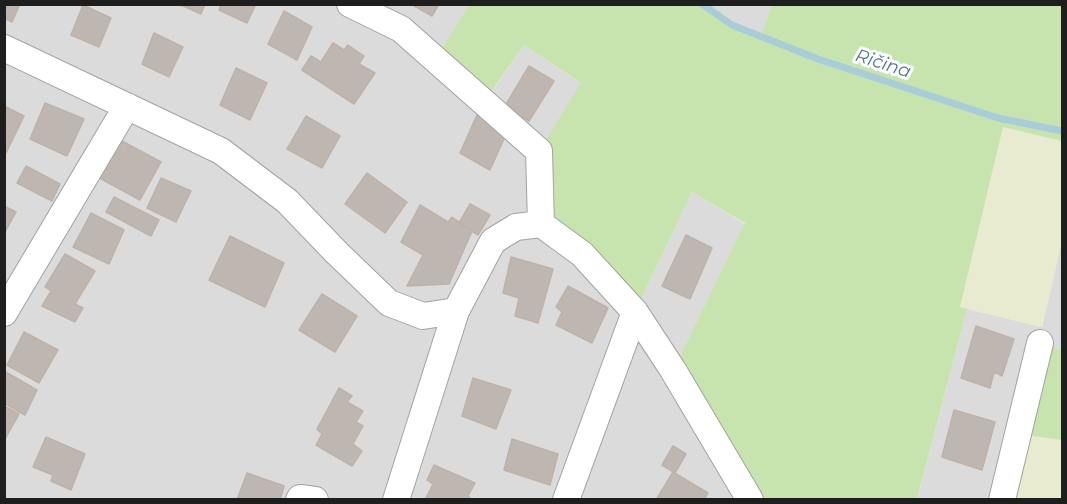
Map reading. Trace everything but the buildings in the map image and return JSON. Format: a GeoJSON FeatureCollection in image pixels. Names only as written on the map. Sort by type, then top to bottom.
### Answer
{"type":"FeatureCollection","features":[{"type":"Feature","properties":{"kind":"street"},"geometry":{"type":"LineString","coordinates":[[350,4],[401,29],[539,151],[542,224]]}},
{"type":"Feature","properties":{"kind":"street"},"geometry":{"type":"LineString","coordinates":[[4,48],[221,151],[287,201],[337,254],[389,303],[423,316],[456,311]]}},
{"type":"Feature","properties":{"kind":"street"},"geometry":{"type":"LineString","coordinates":[[4,313],[127,106]]}},
{"type":"Feature","properties":{"kind":"street"},"geometry":{"type":"LineString","coordinates":[[396,500],[456,311],[493,241],[516,227],[542,224],[582,254],[635,312],[673,370],[749,499]]}},
{"type":"Feature","properties":{"kind":"street"},"geometry":{"type":"LineString","coordinates":[[566,500],[635,312]]}},
{"type":"Feature","properties":{"kind":"street"},"geometry":{"type":"LineString","coordinates":[[1002,500],[1040,343]]}},
{"type":"Feature","properties":{"kind":"street"},"geometry":{"type":"LineString","coordinates":[[299,500],[300,498],[315,500]]}},
{"type":"Feature","properties":{"kind":"shaded area"},"geometry":{"type":"Polygon","coordinates":[[[4,5],[469,5],[436,58],[485,102],[524,45],[582,84],[539,151],[635,312],[692,192],[745,224],[673,370],[750,499],[5,499],[4,5]]]}},
{"type":"Feature","properties":{"kind":"shaded area"},"geometry":{"type":"Polygon","coordinates":[[[709,5],[772,5],[761,36],[732,25],[707,8],[709,5]]]}},
{"type":"Feature","properties":{"kind":"shaded area"},"geometry":{"type":"Polygon","coordinates":[[[1062,241],[1062,349],[1053,348],[1025,435],[1008,499],[917,500],[967,309],[1042,327],[1062,241]]]}},
{"type":"Feature","properties":{"kind":"green space"},"geometry":{"type":"Polygon","coordinates":[[[469,5],[709,5],[707,8],[732,25],[761,36],[772,5],[1062,5],[1062,141],[1003,127],[960,307],[967,309],[917,499],[750,499],[673,370],[745,223],[692,192],[635,312],[541,224],[539,151],[581,83],[524,45],[484,102],[436,58],[469,5]]]}},
{"type":"Feature","properties":{"kind":"green space"},"geometry":{"type":"Polygon","coordinates":[[[1003,127],[1062,141],[1062,241],[1042,327],[960,307],[1003,127]]]}},
{"type":"Feature","properties":{"kind":"green space"},"geometry":{"type":"Polygon","coordinates":[[[1053,348],[1062,349],[1062,440],[1025,435],[1053,348]]]}},
{"type":"Feature","properties":{"kind":"green space"},"geometry":{"type":"Polygon","coordinates":[[[1025,435],[1062,440],[1062,499],[1008,500],[1025,435]]]}},
{"type":"Feature","properties":{"kind":"waterway","name":"Ričina"},"geometry":{"type":"LineString","coordinates":[[702,4],[732,25],[818,59],[998,118],[1062,131]]}}]}
